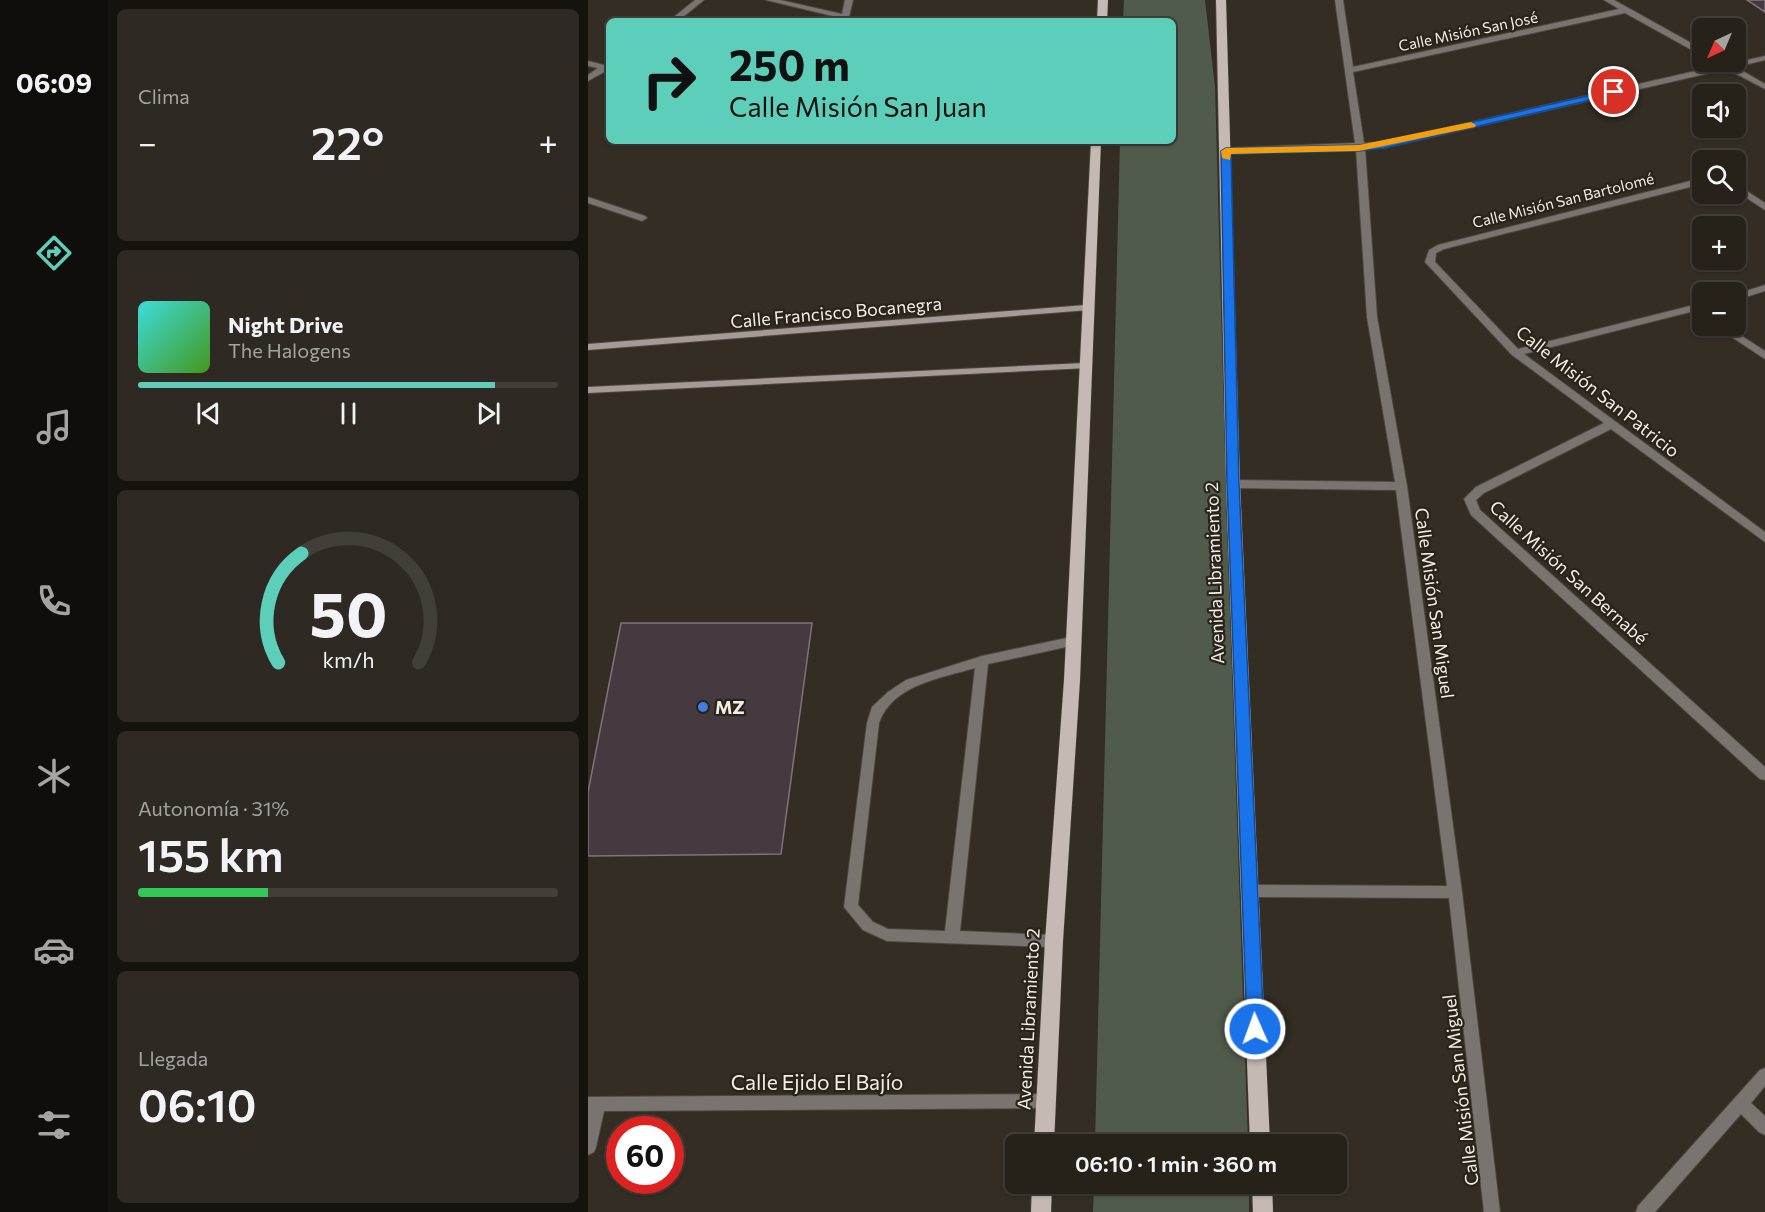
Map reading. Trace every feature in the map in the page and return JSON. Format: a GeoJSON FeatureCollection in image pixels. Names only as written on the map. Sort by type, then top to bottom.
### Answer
{"type":"FeatureCollection","features":[{"type":"Feature","properties":{"kind":"main road"},"geometry":{"type":"LineString","coordinates":[[1102,18],[1103,0]]}},
{"type":"Feature","properties":{"kind":"main road","name":"Avenida Libramiento 2"},"geometry":{"type":"LineString","coordinates":[[1221,0],[1233,483],[1260,1134]]}},
{"type":"Feature","properties":{"kind":"main road","name":"Avenida Libramiento 2"},"geometry":{"type":"LineString","coordinates":[[1044,1134],[1054,940],[1072,680],[1071,642],[1096,144]]}},
{"type":"Feature","properties":{"kind":"main road"},"geometry":{"type":"LineString","coordinates":[[1041,1212],[1042,1194]]}},
{"type":"Feature","properties":{"kind":"main road"},"geometry":{"type":"LineString","coordinates":[[1262,1194],[1263,1212]]}},
{"type":"Feature","properties":{"kind":"street"},"geometry":{"type":"LineString","coordinates":[[677,18],[700,0]]}},
{"type":"Feature","properties":{"kind":"street"},"geometry":{"type":"LineString","coordinates":[[770,0],[840,18]]}},
{"type":"Feature","properties":{"kind":"street"},"geometry":{"type":"LineString","coordinates":[[844,18],[849,0]]}},
{"type":"Feature","properties":{"kind":"street","name":"Calle Misión San Miguel"},"geometry":{"type":"LineString","coordinates":[[1340,0],[1363,168],[1372,317],[1401,486],[1455,892],[1492,1212]]}},
{"type":"Feature","properties":{"kind":"street"},"geometry":{"type":"LineString","coordinates":[[1608,0],[1692,46]]}},
{"type":"Feature","properties":{"kind":"street","name":"Calle Misión San José"},"geometry":{"type":"LineString","coordinates":[[1349,70],[1627,10]]}},
{"type":"Feature","properties":{"kind":"street"},"geometry":{"type":"LineString","coordinates":[[1746,61],[1765,58]]}},
{"type":"Feature","properties":{"kind":"street"},"geometry":{"type":"LineString","coordinates":[[588,63],[606,67]]}},
{"type":"Feature","properties":{"kind":"street"},"geometry":{"type":"LineString","coordinates":[[588,79],[606,68]]}},
{"type":"Feature","properties":{"kind":"street"},"geometry":{"type":"LineString","coordinates":[[1226,151],[1359,148],[1396,142],[1692,72]]}},
{"type":"Feature","properties":{"kind":"street"},"geometry":{"type":"LineString","coordinates":[[1738,72],[1765,87]]}},
{"type":"Feature","properties":{"kind":"street","name":"Calle Misión San Bartolomé"},"geometry":{"type":"LineString","coordinates":[[1432,252],[1441,247],[1692,184]]}},
{"type":"Feature","properties":{"kind":"street"},"geometry":{"type":"LineString","coordinates":[[1746,194],[1765,207]]}},
{"type":"Feature","properties":{"kind":"street"},"geometry":{"type":"LineString","coordinates":[[588,200],[642,218]]}},
{"type":"Feature","properties":{"kind":"street","name":"Calle Misión San Patricio"},"geometry":{"type":"LineString","coordinates":[[1432,252],[1430,262],[1516,353],[1609,425],[1765,538]]}},
{"type":"Feature","properties":{"kind":"street"},"geometry":{"type":"LineString","coordinates":[[1746,294],[1765,288]]}},
{"type":"Feature","properties":{"kind":"street","name":"Calle Francisco Bocanegra"},"geometry":{"type":"LineString","coordinates":[[588,347],[1086,308]]}},
{"type":"Feature","properties":{"kind":"street"},"geometry":{"type":"LineString","coordinates":[[1516,353],[1692,311]]}},
{"type":"Feature","properties":{"kind":"street"},"geometry":{"type":"LineString","coordinates":[[1735,336],[1765,356]]}},
{"type":"Feature","properties":{"kind":"street"},"geometry":{"type":"LineString","coordinates":[[588,390],[1084,366]]}},
{"type":"Feature","properties":{"kind":"street","name":"Calle Misión San Bernabé"},"geometry":{"type":"LineString","coordinates":[[1609,425],[1480,490],[1470,499],[1475,513],[1765,775]]}},
{"type":"Feature","properties":{"kind":"street"},"geometry":{"type":"LineString","coordinates":[[1233,483],[1401,486]]}},
{"type":"Feature","properties":{"kind":"street"},"geometry":{"type":"LineString","coordinates":[[1054,940],[886,934],[868,926],[851,907],[873,723],[877,711],[892,695],[910,683],[982,661],[1071,642]]}},
{"type":"Feature","properties":{"kind":"street"},"geometry":{"type":"LineString","coordinates":[[952,936],[982,661]]}},
{"type":"Feature","properties":{"kind":"street"},"geometry":{"type":"LineString","coordinates":[[1249,891],[1455,892]]}},
{"type":"Feature","properties":{"kind":"street"},"geometry":{"type":"LineString","coordinates":[[1644,1212],[1765,1075]]}},
{"type":"Feature","properties":{"kind":"street","name":"Calle Ejido El Bajío"},"geometry":{"type":"LineString","coordinates":[[593,1104],[1046,1101]]}},
{"type":"Feature","properties":{"kind":"street"},"geometry":{"type":"LineString","coordinates":[[1740,1103],[1765,1127]]}},
{"type":"Feature","properties":{"kind":"street"},"geometry":{"type":"LineString","coordinates":[[588,1147],[593,1104]]}},
{"type":"Feature","properties":{"kind":"green space"},"geometry":{"type":"Polygon","coordinates":[[[1124,0],[1205,0],[1215,87],[1248,1134],[1095,1134],[1120,144],[1176,144],[1176,18],[1123,18],[1124,0]]]}},
{"type":"Feature","properties":{"kind":"green space"},"geometry":{"type":"Polygon","coordinates":[[[1094,1194],[1249,1194],[1249,1212],[1093,1212],[1094,1194]]]}},
{"type":"Feature","properties":{"kind":"building"},"geometry":{"type":"Polygon","coordinates":[[[1747,0],[1765,0],[1765,12],[1747,0]]]}},
{"type":"Feature","properties":{"kind":"building","name":"MZ"},"geometry":{"type":"Polygon","coordinates":[[[621,623],[812,623],[781,854],[588,856],[588,792],[621,623]]]}},
{"type":"Feature","properties":{"kind":"slow traffic"},"geometry":{"type":"LineString","coordinates":[[1227,158],[1226,151],[1359,148],[1384,145],[1471,125]]}},
{"type":"Feature","properties":{"kind":"place","name":"MZ"},"geometry":{"type":"Point","coordinates":[703,707]}},
{"type":"Feature","properties":{"kind":"route"},"geometry":{"type":"LineString","coordinates":[[1255,1029],[1233,483],[1226,151],[1359,148],[1384,145],[1614,92]]}}]}
